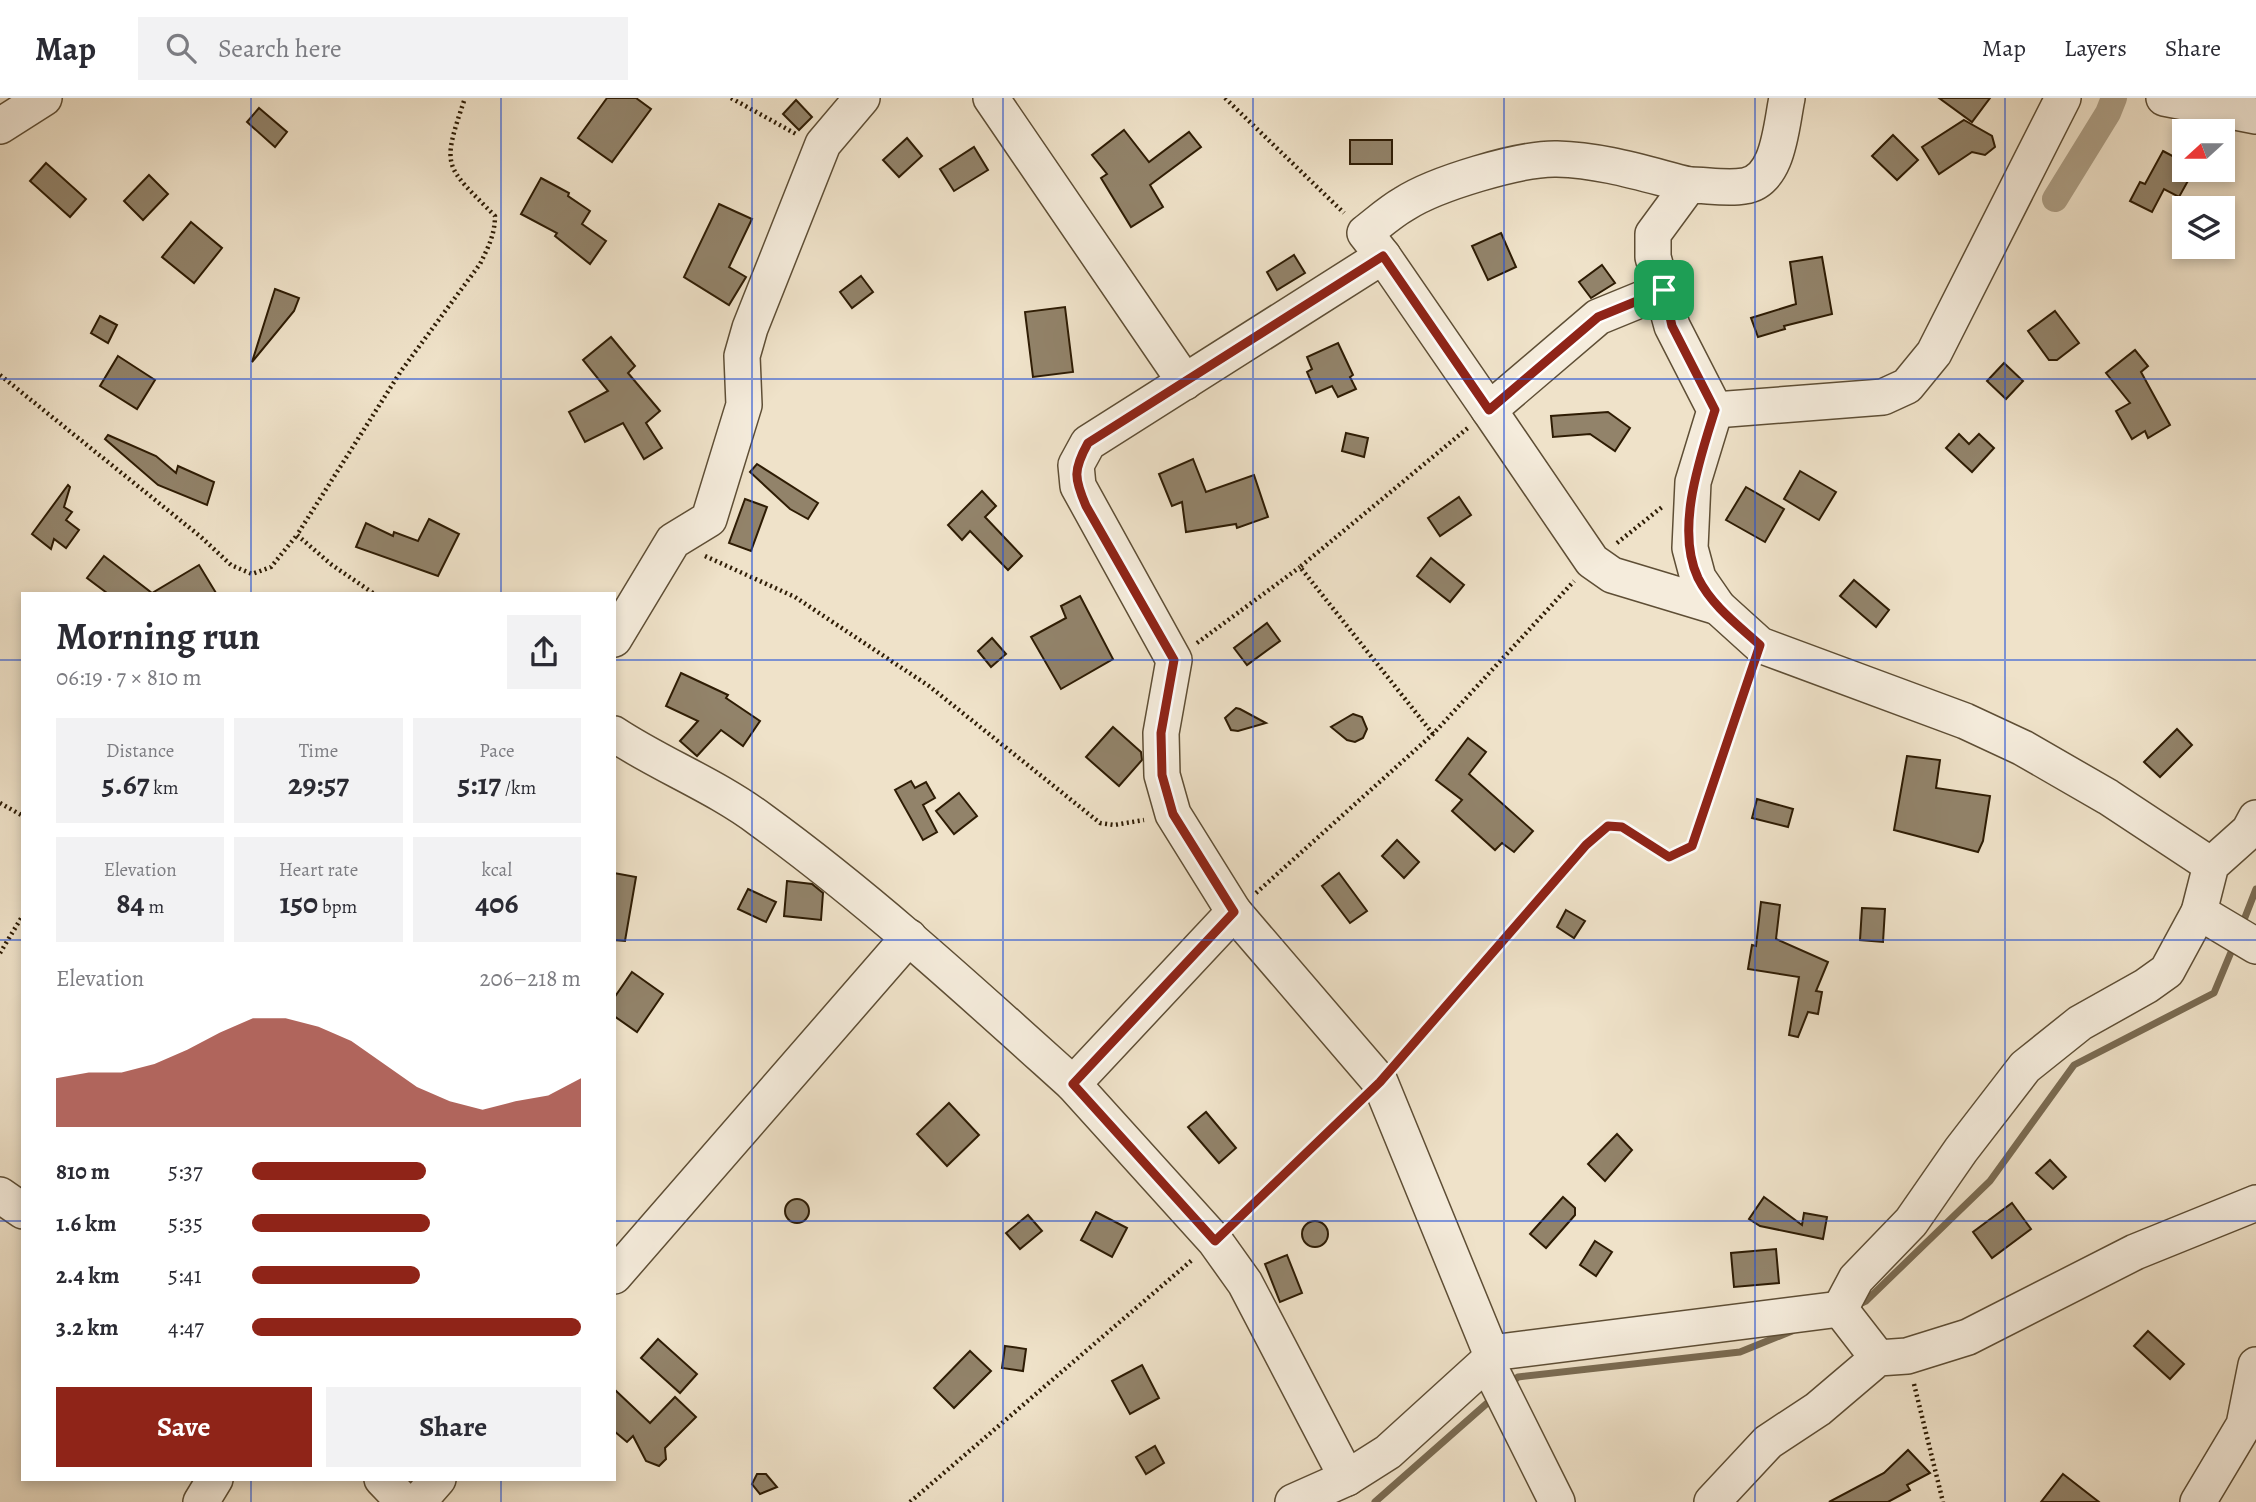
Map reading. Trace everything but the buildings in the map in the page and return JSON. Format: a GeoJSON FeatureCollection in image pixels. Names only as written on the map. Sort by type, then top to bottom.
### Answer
{"type":"FeatureCollection","features":[{"type":"Feature","properties":{"kind":"street"},"geometry":{"type":"LineString","coordinates":[[0,126],[44,98]]}},
{"type":"Feature","properties":{"kind":"street"},"geometry":{"type":"LineString","coordinates":[[616,636],[673,541],[709,519],[744,405],[742,356],[750,328],[823,144],[862,98]]}},
{"type":"Feature","properties":{"kind":"street"},"geometry":{"type":"LineString","coordinates":[[991,98],[1185,382]]}},
{"type":"Feature","properties":{"kind":"street"},"geometry":{"type":"LineString","coordinates":[[1557,1502],[1489,1357],[1380,1082],[1234,912],[1173,814],[1162,775],[1161,733],[1174,660],[1086,506],[1078,486],[1076,466],[1088,443],[1185,382],[1374,245],[1404,203],[1443,186],[1494,170],[1555,159],[1602,163],[1689,185],[1745,186],[1763,178],[1775,153],[1787,98]]}},
{"type":"Feature","properties":{"kind":"street"},"geometry":{"type":"LineString","coordinates":[[1715,410],[1883,397],[1907,386],[1934,353],[2063,98]]}},
{"type":"Feature","properties":{"kind":"street"},"geometry":{"type":"LineString","coordinates":[[2164,98],[2256,116]]}},
{"type":"Feature","properties":{"kind":"street"},"geometry":{"type":"LineString","coordinates":[[1689,185],[1653,234],[1653,257],[1672,326],[1715,410],[1693,482],[1690,548],[1698,578],[1718,607],[1760,645],[1965,721],[2023,748],[2108,797],[2211,865]]}},
{"type":"Feature","properties":{"kind":"street"},"geometry":{"type":"LineString","coordinates":[[1374,245],[1592,561],[1612,575],[1718,607]]}},
{"type":"Feature","properties":{"kind":"street"},"geometry":{"type":"LineString","coordinates":[[1489,410],[1598,317],[1664,290]]}},
{"type":"Feature","properties":{"kind":"street"},"geometry":{"type":"LineString","coordinates":[[616,735],[758,817],[909,937],[1073,1084],[1215,1241],[1245,1283],[1346,1478]]}},
{"type":"Feature","properties":{"kind":"street"},"geometry":{"type":"LineString","coordinates":[[1871,1340],[1856,1279],[1912,1222],[1961,1150],[2025,1067],[2080,1023],[2146,986],[2167,971],[2199,912],[2211,865],[2249,831],[2256,818]]}},
{"type":"Feature","properties":{"kind":"street"},"geometry":{"type":"LineString","coordinates":[[1073,1084],[1234,912]]}},
{"type":"Feature","properties":{"kind":"street"},"geometry":{"type":"LineString","coordinates":[[2199,912],[2251,944]]}},
{"type":"Feature","properties":{"kind":"street"},"geometry":{"type":"LineString","coordinates":[[616,1274],[909,937]]}},
{"type":"Feature","properties":{"kind":"street"},"geometry":{"type":"LineString","coordinates":[[0,1195],[21,1210]]}},
{"type":"Feature","properties":{"kind":"street"},"geometry":{"type":"LineString","coordinates":[[1293,1502],[1346,1478],[1388,1452],[1489,1357],[1968,1337],[2135,1252],[2256,1203]]}},
{"type":"Feature","properties":{"kind":"street"},"geometry":{"type":"LineString","coordinates":[[1712,1502],[1768,1442],[1818,1409],[1871,1340]]}},
{"type":"Feature","properties":{"kind":"street"},"geometry":{"type":"LineString","coordinates":[[2198,1502],[2244,1425],[2256,1365]]}},
{"type":"Feature","properties":{"kind":"street"},"geometry":{"type":"LineString","coordinates":[[201,1502],[214,1481]]}},
{"type":"Feature","properties":{"kind":"street"},"geometry":{"type":"LineString","coordinates":[[384,1481],[404,1502]]}},
{"type":"Feature","properties":{"kind":"street"},"geometry":{"type":"LineString","coordinates":[[418,1502],[436,1481]]}},
{"type":"Feature","properties":{"kind":"path"},"geometry":{"type":"LineString","coordinates":[[0,375],[191,528],[232,565],[252,574],[271,567],[297,534],[401,371],[480,264],[489,247],[495,230],[495,216],[455,175],[448,156],[465,98]]}},
{"type":"Feature","properties":{"kind":"path"},"geometry":{"type":"LineString","coordinates":[[731,98],[766,120],[823,144]]}},
{"type":"Feature","properties":{"kind":"path"},"geometry":{"type":"LineString","coordinates":[[1225,98],[1374,245]]}},
{"type":"Feature","properties":{"kind":"path"},"geometry":{"type":"LineString","coordinates":[[1174,660],[1300,567],[1489,410]]}},
{"type":"Feature","properties":{"kind":"path"},"geometry":{"type":"LineString","coordinates":[[1234,912],[1433,734],[1592,561],[1693,482]]}},
{"type":"Feature","properties":{"kind":"path"},"geometry":{"type":"LineString","coordinates":[[297,534],[332,565],[372,592]]}},
{"type":"Feature","properties":{"kind":"path"},"geometry":{"type":"LineString","coordinates":[[673,541],[806,604],[929,686],[1100,823],[1114,825],[1173,814]]}},
{"type":"Feature","properties":{"kind":"path"},"geometry":{"type":"LineString","coordinates":[[1300,567],[1433,734]]}},
{"type":"Feature","properties":{"kind":"path"},"geometry":{"type":"LineString","coordinates":[[910,1502],[930,1481],[1215,1241],[1380,1082],[1586,845],[1608,826],[1622,827],[1669,857],[1692,846],[1760,645]]}},
{"type":"Feature","properties":{"kind":"path"},"geometry":{"type":"LineString","coordinates":[[0,803],[21,815]]}},
{"type":"Feature","properties":{"kind":"path"},"geometry":{"type":"LineString","coordinates":[[0,953],[21,918]]}},
{"type":"Feature","properties":{"kind":"path"},"geometry":{"type":"LineString","coordinates":[[1871,1340],[1943,1502]]}},
{"type":"Feature","properties":{"kind":"waterway"},"geometry":{"type":"LineString","coordinates":[[2055,199],[2108,113],[2114,98]]}},
{"type":"Feature","properties":{"kind":"waterway"},"geometry":{"type":"LineString","coordinates":[[2242,925],[2256,889]]}},
{"type":"Feature","properties":{"kind":"waterway"},"geometry":{"type":"LineString","coordinates":[[1855,1306],[1866,1301],[1990,1181],[2074,1065],[2214,993],[2234,945]]}},
{"type":"Feature","properties":{"kind":"waterway"},"geometry":{"type":"LineString","coordinates":[[1510,1384],[1518,1377],[1740,1352],[1792,1331]]}},
{"type":"Feature","properties":{"kind":"waterway"},"geometry":{"type":"LineString","coordinates":[[1375,1502],[1493,1398]]}},
{"type":"Feature","properties":{"kind":"route"},"geometry":{"type":"LineString","coordinates":[[1383,256],[1489,410],[1598,317],[1664,290],[1672,326],[1715,410],[1693,482],[1690,548],[1698,578],[1718,607],[1760,645],[1692,846],[1681,854],[1669,857],[1622,827],[1608,826],[1586,845],[1380,1082],[1215,1241],[1073,1084],[1234,912],[1173,814],[1162,775],[1161,733],[1174,660],[1086,506],[1078,486],[1076,466],[1088,443],[1383,256]]}}]}
